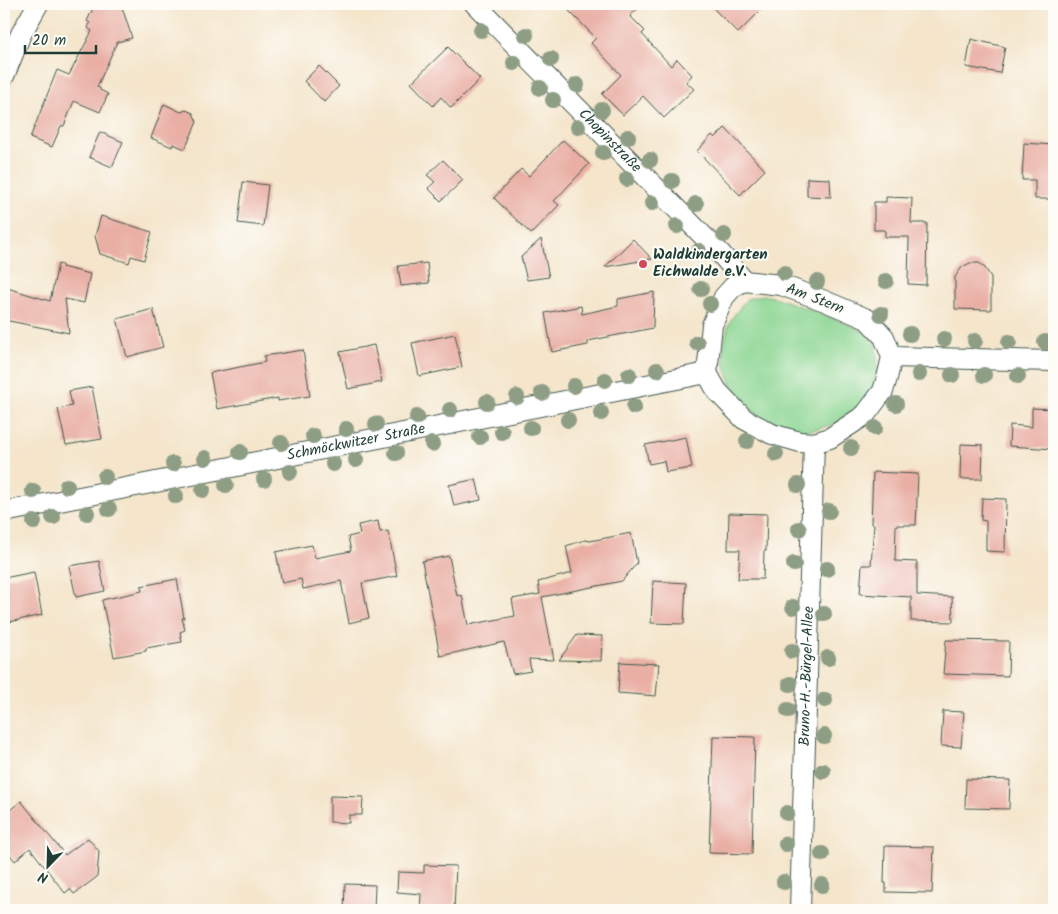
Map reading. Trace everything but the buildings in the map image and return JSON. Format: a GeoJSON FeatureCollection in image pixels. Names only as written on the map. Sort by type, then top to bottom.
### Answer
{"type":"FeatureCollection","features":[{"type":"Feature","properties":{"kind":"street"},"geometry":{"type":"LineString","coordinates":[[4,76],[21,34],[38,4]]}},
{"type":"Feature","properties":{"kind":"street","name":"Chopinstraße"},"geometry":{"type":"LineString","coordinates":[[475,4],[722,254],[744,281]]}},
{"type":"Feature","properties":{"kind":"street"},"geometry":{"type":"LineString","coordinates":[[744,281],[732,287],[724,297],[712,325],[707,373],[716,391],[744,419],[772,434],[800,442],[814,443],[830,438],[865,415],[883,391],[892,357],[1054,361]]}},
{"type":"Feature","properties":{"kind":"street","name":"Am Stern"},"geometry":{"type":"LineString","coordinates":[[744,281],[780,285],[867,319],[884,337],[892,357]]}},
{"type":"Feature","properties":{"kind":"street","name":"Schmöckwitzer Straße"},"geometry":{"type":"LineString","coordinates":[[4,512],[707,373]]}},
{"type":"Feature","properties":{"kind":"street","name":"Bruno-H.-Bürgel-Allee"},"geometry":{"type":"LineString","coordinates":[[800,910],[814,443]]}},
{"type":"Feature","properties":{"kind":"green space"},"geometry":{"type":"Polygon","coordinates":[[[763,295],[777,298],[863,331],[875,343],[878,366],[876,379],[869,394],[848,414],[833,424],[802,431],[777,426],[761,417],[746,405],[735,391],[728,375],[724,357],[725,339],[731,320],[747,299],[763,295]]]}},
{"type":"Feature","properties":{"kind":"place","name":"Waldkindergarten Eichwalde e.V."},"geometry":{"type":"Point","coordinates":[643,264]}}]}
